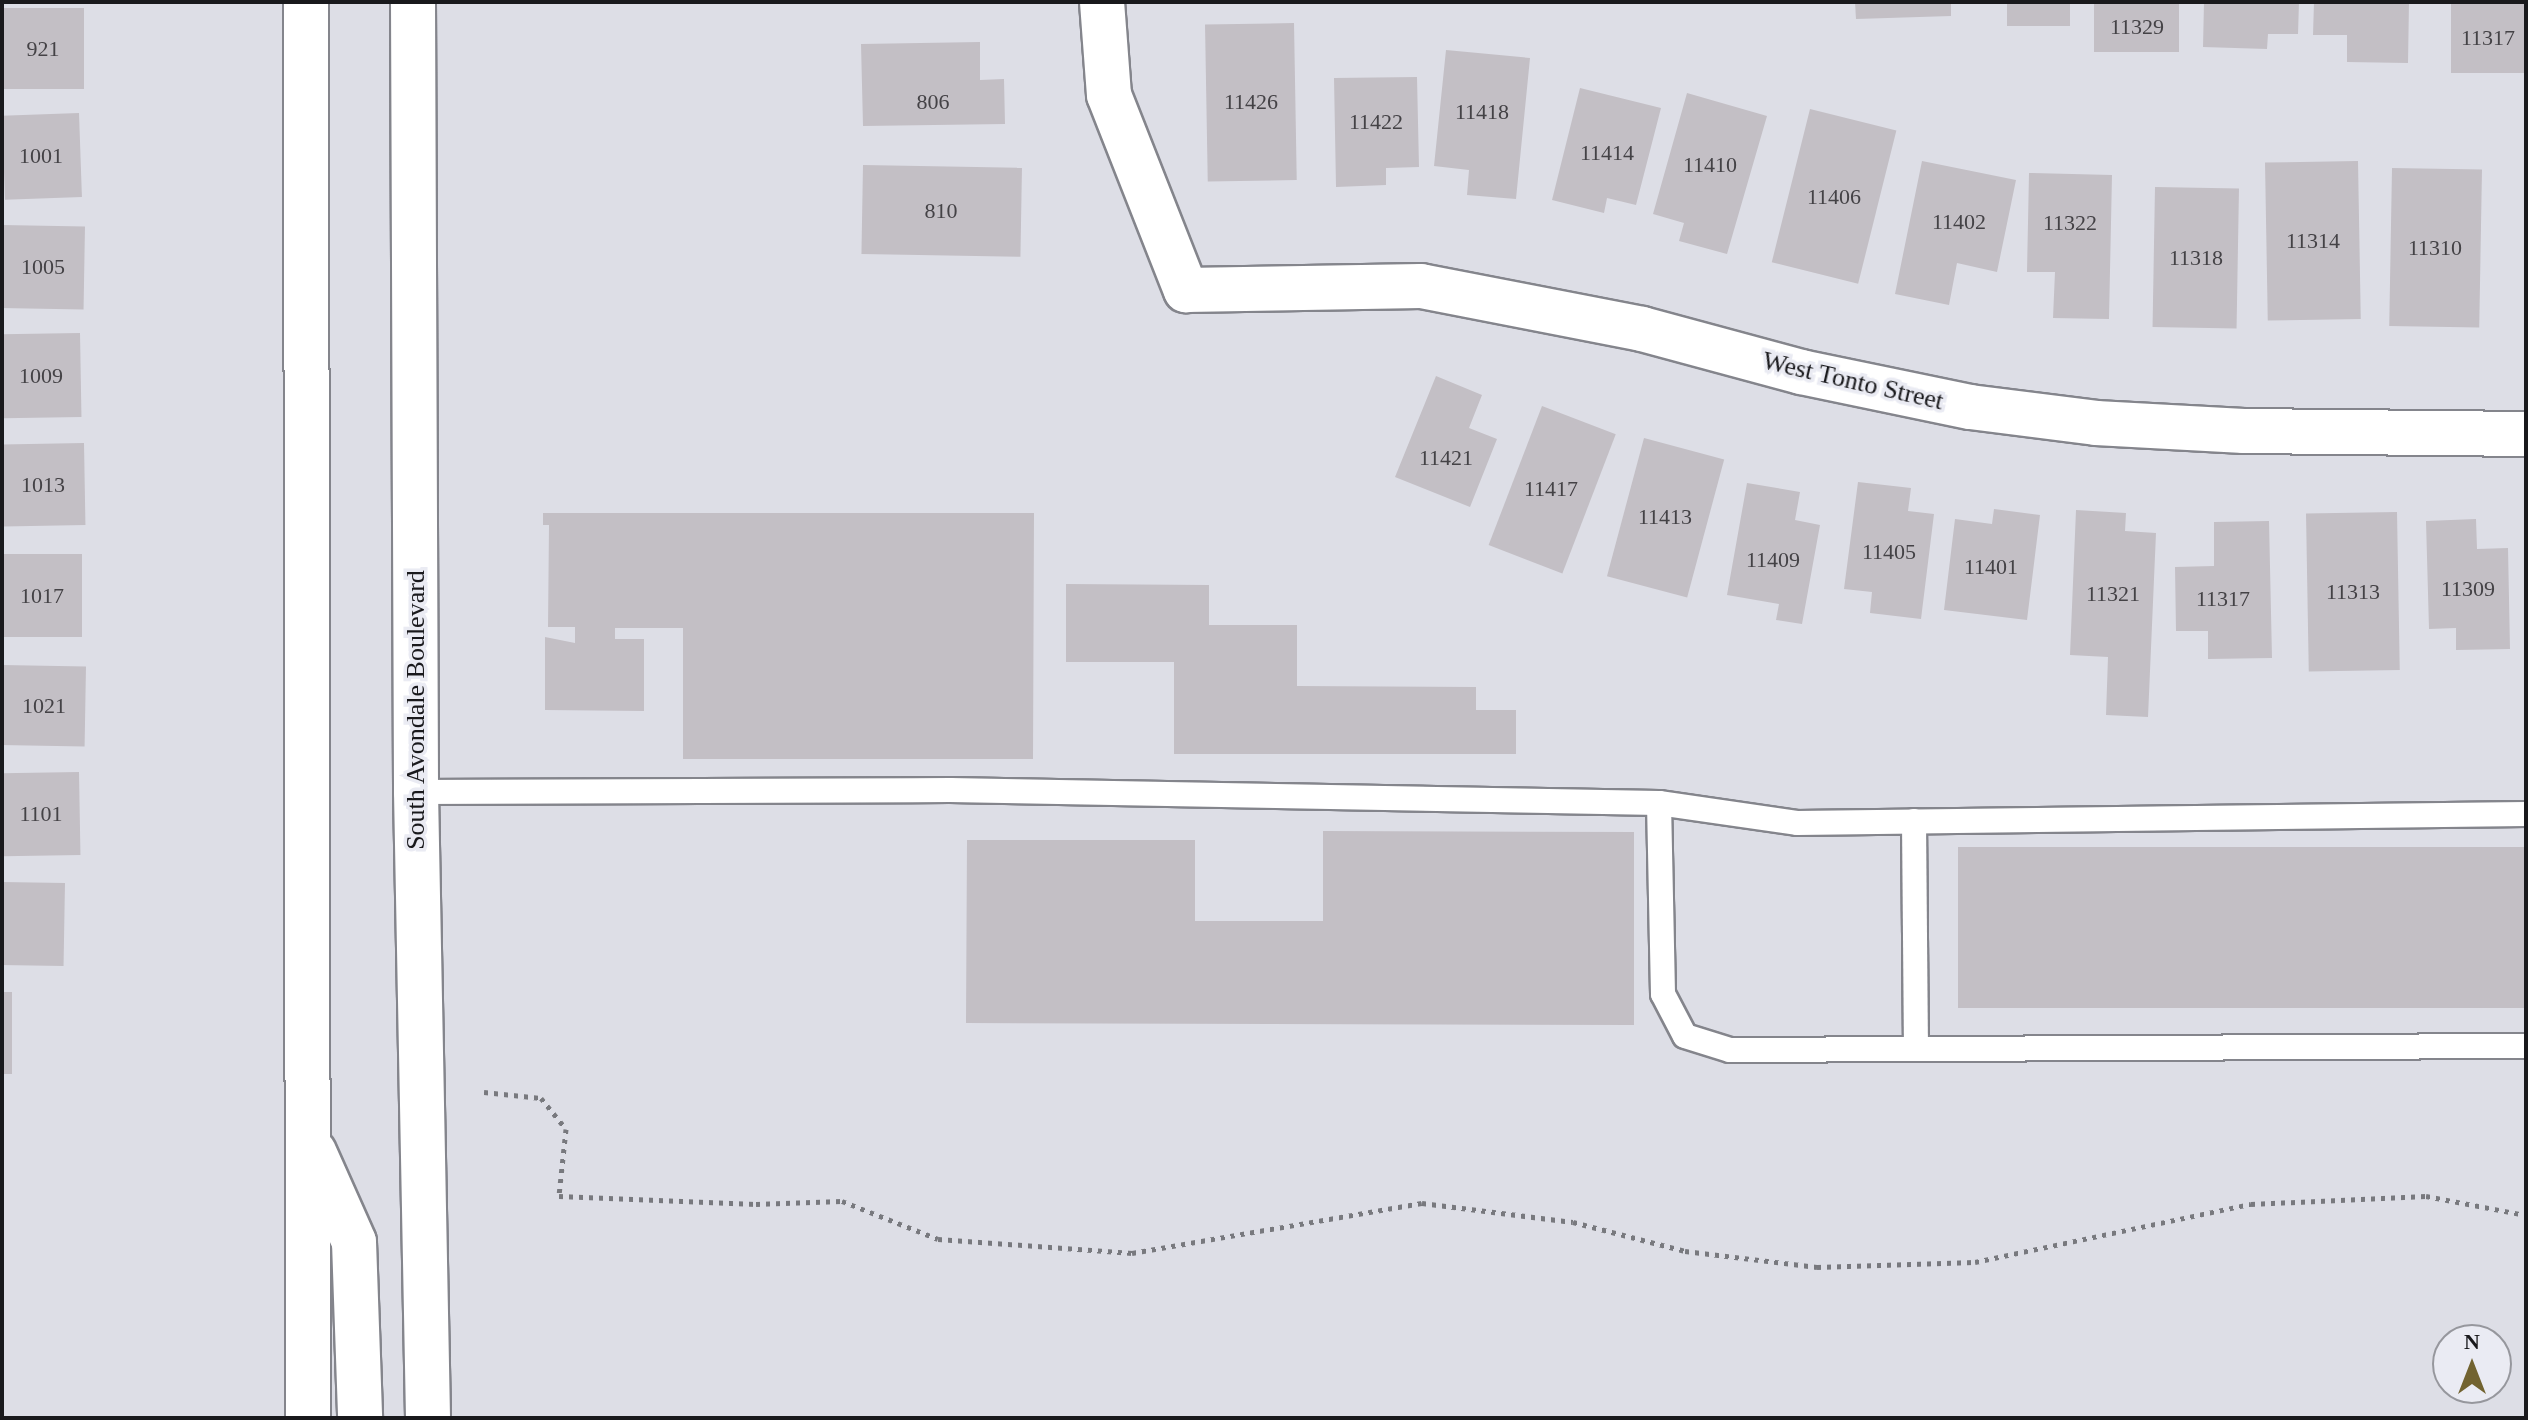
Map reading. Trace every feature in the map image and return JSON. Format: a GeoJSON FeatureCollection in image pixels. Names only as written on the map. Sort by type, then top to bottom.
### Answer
{"type":"FeatureCollection","features":[{"type":"Feature","properties":{"kind":"main road"},"geometry":{"type":"LineString","coordinates":[[306,2],[308,1418]]}},
{"type":"Feature","properties":{"kind":"main road","name":"South Avondale Boulevard"},"geometry":{"type":"LineString","coordinates":[[413,2],[416,792],[428,1418]]}},
{"type":"Feature","properties":{"kind":"main road","name":"West Tonto Street"},"geometry":{"type":"LineString","coordinates":[[1102,2],[1109,95],[1186,290],[1421,286],[1642,329],[1801,372],[1970,407],[2096,423],[2244,431],[2526,434]]}},
{"type":"Feature","properties":{"kind":"main road"},"geometry":{"type":"LineString","coordinates":[[306,1135],[354,1242],[360,1418]]}},
{"type":"Feature","properties":{"kind":"lane"},"geometry":{"type":"LineString","coordinates":[[416,792],[950,790],[1659,803],[1797,823],[2526,814]]}},
{"type":"Feature","properties":{"kind":"lane"},"geometry":{"type":"LineString","coordinates":[[1659,803],[1663,994],[1685,1036],[1730,1050],[2526,1046]]}},
{"type":"Feature","properties":{"kind":"lane"},"geometry":{"type":"LineString","coordinates":[[1914,821],[1916,1049]]}},
{"type":"Feature","properties":{"kind":"path"},"geometry":{"type":"LineString","coordinates":[[484,1092],[541,1098],[566,1129],[559,1196],[756,1204],[842,1201],[938,1239],[1132,1253],[1422,1203],[1573,1222],[1685,1251],[1817,1267],[1975,1262],[2251,1204],[2426,1196],[2526,1215]]}},
{"type":"Feature","properties":{"kind":"building"},"geometry":{"type":"Polygon","coordinates":[[[1855,2],[1951,2],[1951,16],[1856,19],[1855,2]]]}},
{"type":"Feature","properties":{"kind":"building"},"geometry":{"type":"Polygon","coordinates":[[[2007,2],[2070,2],[2070,26],[2007,26],[2007,2]]]}},
{"type":"Feature","properties":{"kind":"building"},"geometry":{"type":"Polygon","coordinates":[[[2094,2],[2179,2],[2179,52],[2094,52],[2094,2]]]}},
{"type":"Feature","properties":{"kind":"building"},"geometry":{"type":"Polygon","coordinates":[[[2204,2],[2299,2],[2298,34],[2268,34],[2267,49],[2203,47],[2204,2]]]}},
{"type":"Feature","properties":{"kind":"building"},"geometry":{"type":"Polygon","coordinates":[[[2314,2],[2409,2],[2408,63],[2347,62],[2347,35],[2313,35],[2314,2]]]}},
{"type":"Feature","properties":{"kind":"building"},"geometry":{"type":"Polygon","coordinates":[[[2451,2],[2526,2],[2526,73],[2451,73],[2451,2]]]}},
{"type":"Feature","properties":{"kind":"building"},"geometry":{"type":"Polygon","coordinates":[[[2,8],[84,8],[84,89],[2,89],[2,8]]]}},
{"type":"Feature","properties":{"kind":"building"},"geometry":{"type":"Polygon","coordinates":[[[1294,23],[1297,180],[1208,182],[1205,25],[1294,23]]]}},
{"type":"Feature","properties":{"kind":"building"},"geometry":{"type":"Polygon","coordinates":[[[980,42],[980,80],[1004,79],[1005,124],[863,126],[861,44],[980,42]]]}},
{"type":"Feature","properties":{"kind":"building"},"geometry":{"type":"Polygon","coordinates":[[[1446,50],[1530,58],[1516,199],[1467,195],[1469,170],[1434,166],[1446,50]]]}},
{"type":"Feature","properties":{"kind":"building"},"geometry":{"type":"Polygon","coordinates":[[[1417,77],[1419,167],[1386,168],[1386,185],[1336,187],[1334,78],[1417,77]]]}},
{"type":"Feature","properties":{"kind":"building"},"geometry":{"type":"Polygon","coordinates":[[[1580,88],[1661,108],[1636,205],[1607,198],[1604,213],[1552,200],[1580,88]]]}},
{"type":"Feature","properties":{"kind":"building"},"geometry":{"type":"Polygon","coordinates":[[[1687,93],[1767,116],[1727,254],[1679,241],[1684,223],[1653,214],[1687,93]]]}},
{"type":"Feature","properties":{"kind":"building"},"geometry":{"type":"Polygon","coordinates":[[[1810,109],[1896,131],[1858,284],[1772,262],[1810,109]]]}},
{"type":"Feature","properties":{"kind":"building"},"geometry":{"type":"Polygon","coordinates":[[[79,113],[82,197],[5,200],[2,116],[79,113]]]}},
{"type":"Feature","properties":{"kind":"building"},"geometry":{"type":"Polygon","coordinates":[[[1922,161],[2016,180],[1997,272],[1957,263],[1949,305],[1895,294],[1922,161]]]}},
{"type":"Feature","properties":{"kind":"building"},"geometry":{"type":"Polygon","coordinates":[[[2358,161],[2361,319],[2268,321],[2265,163],[2358,161]]]}},
{"type":"Feature","properties":{"kind":"building"},"geometry":{"type":"Polygon","coordinates":[[[863,165],[1022,168],[1020,257],[861,254],[863,165]]]}},
{"type":"Feature","properties":{"kind":"building"},"geometry":{"type":"Polygon","coordinates":[[[2392,168],[2482,170],[2479,328],[2389,326],[2392,168]]]}},
{"type":"Feature","properties":{"kind":"building"},"geometry":{"type":"Polygon","coordinates":[[[2029,173],[2112,175],[2109,319],[2053,318],[2055,272],[2027,272],[2029,173]]]}},
{"type":"Feature","properties":{"kind":"building"},"geometry":{"type":"Polygon","coordinates":[[[2155,187],[2239,188],[2237,328],[2153,327],[2155,187]]]}},
{"type":"Feature","properties":{"kind":"building"},"geometry":{"type":"Polygon","coordinates":[[[2,225],[85,226],[84,309],[2,308],[2,225]]]}},
{"type":"Feature","properties":{"kind":"building"},"geometry":{"type":"Polygon","coordinates":[[[80,333],[81,417],[3,418],[2,334],[80,333]]]}},
{"type":"Feature","properties":{"kind":"building"},"geometry":{"type":"Polygon","coordinates":[[[1436,376],[1482,395],[1469,428],[1497,439],[1470,507],[1395,477],[1436,376]]]}},
{"type":"Feature","properties":{"kind":"building"},"geometry":{"type":"Polygon","coordinates":[[[1542,406],[1616,434],[1562,573],[1489,545],[1542,406]]]}},
{"type":"Feature","properties":{"kind":"building"},"geometry":{"type":"Polygon","coordinates":[[[1644,438],[1724,459],[1687,598],[1607,576],[1644,438]]]}},
{"type":"Feature","properties":{"kind":"building"},"geometry":{"type":"Polygon","coordinates":[[[84,443],[85,525],[3,526],[2,444],[84,443]]]}},
{"type":"Feature","properties":{"kind":"building"},"geometry":{"type":"Polygon","coordinates":[[[1858,482],[1911,488],[1908,511],[1934,514],[1921,619],[1870,613],[1872,592],[1844,589],[1858,482]]]}},
{"type":"Feature","properties":{"kind":"building"},"geometry":{"type":"Polygon","coordinates":[[[1747,483],[1800,492],[1795,520],[1820,525],[1802,624],[1776,620],[1779,604],[1727,595],[1747,483]]]}},
{"type":"Feature","properties":{"kind":"building"},"geometry":{"type":"Polygon","coordinates":[[[1994,509],[2040,515],[2027,620],[1944,610],[1955,519],[1992,524],[1994,509]]]}},
{"type":"Feature","properties":{"kind":"building"},"geometry":{"type":"Polygon","coordinates":[[[2076,510],[2126,513],[2125,531],[2156,533],[2148,717],[2106,715],[2108,657],[2070,655],[2076,510]]]}},
{"type":"Feature","properties":{"kind":"building"},"geometry":{"type":"Polygon","coordinates":[[[2397,512],[2400,670],[2309,672],[2306,514],[2397,512]]]}},
{"type":"Feature","properties":{"kind":"building"},"geometry":{"type":"Polygon","coordinates":[[[543,513],[1034,513],[1033,759],[683,759],[683,628],[615,628],[615,639],[644,639],[644,711],[545,710],[545,637],[575,643],[575,627],[548,627],[549,525],[543,525],[543,513]]]}},
{"type":"Feature","properties":{"kind":"building"},"geometry":{"type":"Polygon","coordinates":[[[2476,519],[2477,549],[2508,548],[2510,649],[2456,650],[2456,628],[2429,629],[2426,521],[2476,519]]]}},
{"type":"Feature","properties":{"kind":"building"},"geometry":{"type":"Polygon","coordinates":[[[2269,521],[2272,658],[2208,659],[2208,631],[2176,631],[2175,567],[2214,566],[2214,522],[2269,521]]]}},
{"type":"Feature","properties":{"kind":"building"},"geometry":{"type":"Polygon","coordinates":[[[2,554],[82,554],[82,637],[2,637],[2,554]]]}},
{"type":"Feature","properties":{"kind":"building"},"geometry":{"type":"Polygon","coordinates":[[[1066,584],[1209,585],[1209,625],[1297,625],[1297,686],[1476,687],[1476,710],[1516,710],[1516,754],[1174,754],[1174,662],[1066,662],[1066,584]]]}},
{"type":"Feature","properties":{"kind":"building"},"geometry":{"type":"Polygon","coordinates":[[[2,665],[86,666],[85,746],[2,745],[2,665]]]}},
{"type":"Feature","properties":{"kind":"building"},"geometry":{"type":"Polygon","coordinates":[[[79,772],[80,855],[3,856],[2,773],[79,772]]]}},
{"type":"Feature","properties":{"kind":"building"},"geometry":{"type":"Polygon","coordinates":[[[1323,831],[1634,832],[1634,1025],[966,1023],[967,840],[1195,840],[1195,921],[1323,921],[1323,831]]]}},
{"type":"Feature","properties":{"kind":"building"},"geometry":{"type":"Polygon","coordinates":[[[1958,847],[2526,847],[2526,1008],[1958,1008],[1958,847]]]}},
{"type":"Feature","properties":{"kind":"building"},"geometry":{"type":"Polygon","coordinates":[[[2,882],[65,883],[64,966],[2,965],[2,882]]]}},
{"type":"Feature","properties":{"kind":"building"},"geometry":{"type":"Polygon","coordinates":[[[2,992],[12,992],[12,1074],[2,1074],[2,992]]]}}]}
